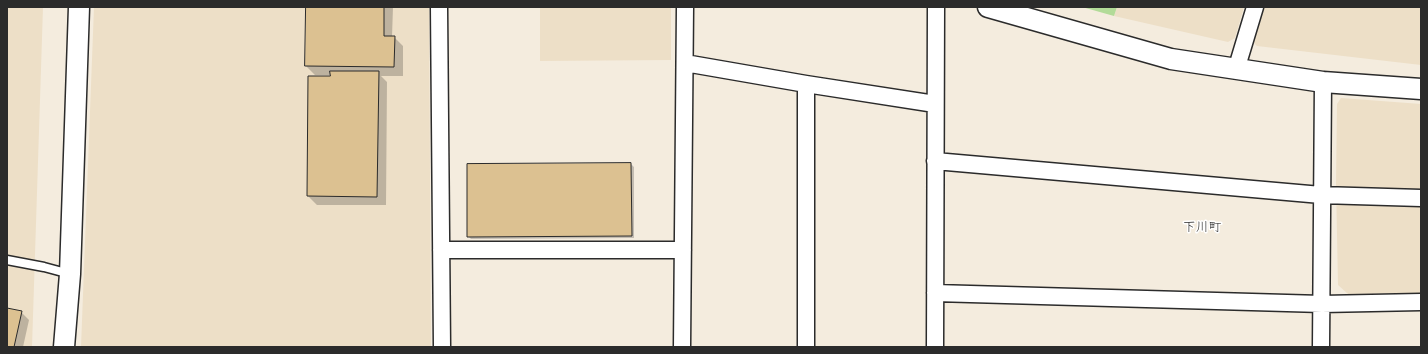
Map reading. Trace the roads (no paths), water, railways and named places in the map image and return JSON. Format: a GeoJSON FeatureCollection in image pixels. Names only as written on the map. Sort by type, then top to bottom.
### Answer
{"type":"FeatureCollection","features":[{"type":"Feature","properties":{"kind":"street"},"geometry":{"type":"LineString","coordinates":[[64,347],[70,274],[79,7]]}},
{"type":"Feature","properties":{"kind":"street"},"geometry":{"type":"LineString","coordinates":[[439,7],[442,347]]}},
{"type":"Feature","properties":{"kind":"street"},"geometry":{"type":"LineString","coordinates":[[682,347],[685,7]]}},
{"type":"Feature","properties":{"kind":"street"},"geometry":{"type":"LineString","coordinates":[[935,347],[936,7]]}},
{"type":"Feature","properties":{"kind":"street"},"geometry":{"type":"LineString","coordinates":[[988,7],[1171,58],[1236,70],[1323,82],[1421,89]]}},
{"type":"Feature","properties":{"kind":"street"},"geometry":{"type":"LineString","coordinates":[[1236,70],[1255,7]]}},
{"type":"Feature","properties":{"kind":"street"},"geometry":{"type":"LineString","coordinates":[[685,63],[935,104]]}},
{"type":"Feature","properties":{"kind":"street"},"geometry":{"type":"LineString","coordinates":[[1320,347],[1322,304],[1321,195],[1323,82]]}},
{"type":"Feature","properties":{"kind":"street"},"geometry":{"type":"LineString","coordinates":[[806,84],[806,347]]}},
{"type":"Feature","properties":{"kind":"street"},"geometry":{"type":"LineString","coordinates":[[935,160],[1321,195],[1421,198]]}},
{"type":"Feature","properties":{"kind":"street"},"geometry":{"type":"LineString","coordinates":[[441,250],[683,250]]}},
{"type":"Feature","properties":{"kind":"street"},"geometry":{"type":"LineString","coordinates":[[935,293],[1322,304],[1421,302]]}},
{"type":"Feature","properties":{"kind":"lane"},"geometry":{"type":"LineString","coordinates":[[7,260],[70,274]]}},
{"type":"Feature","properties":{"kind":"district","name":"下川町"},"geometry":{"type":"Point","coordinates":[1202,228]}}]}
